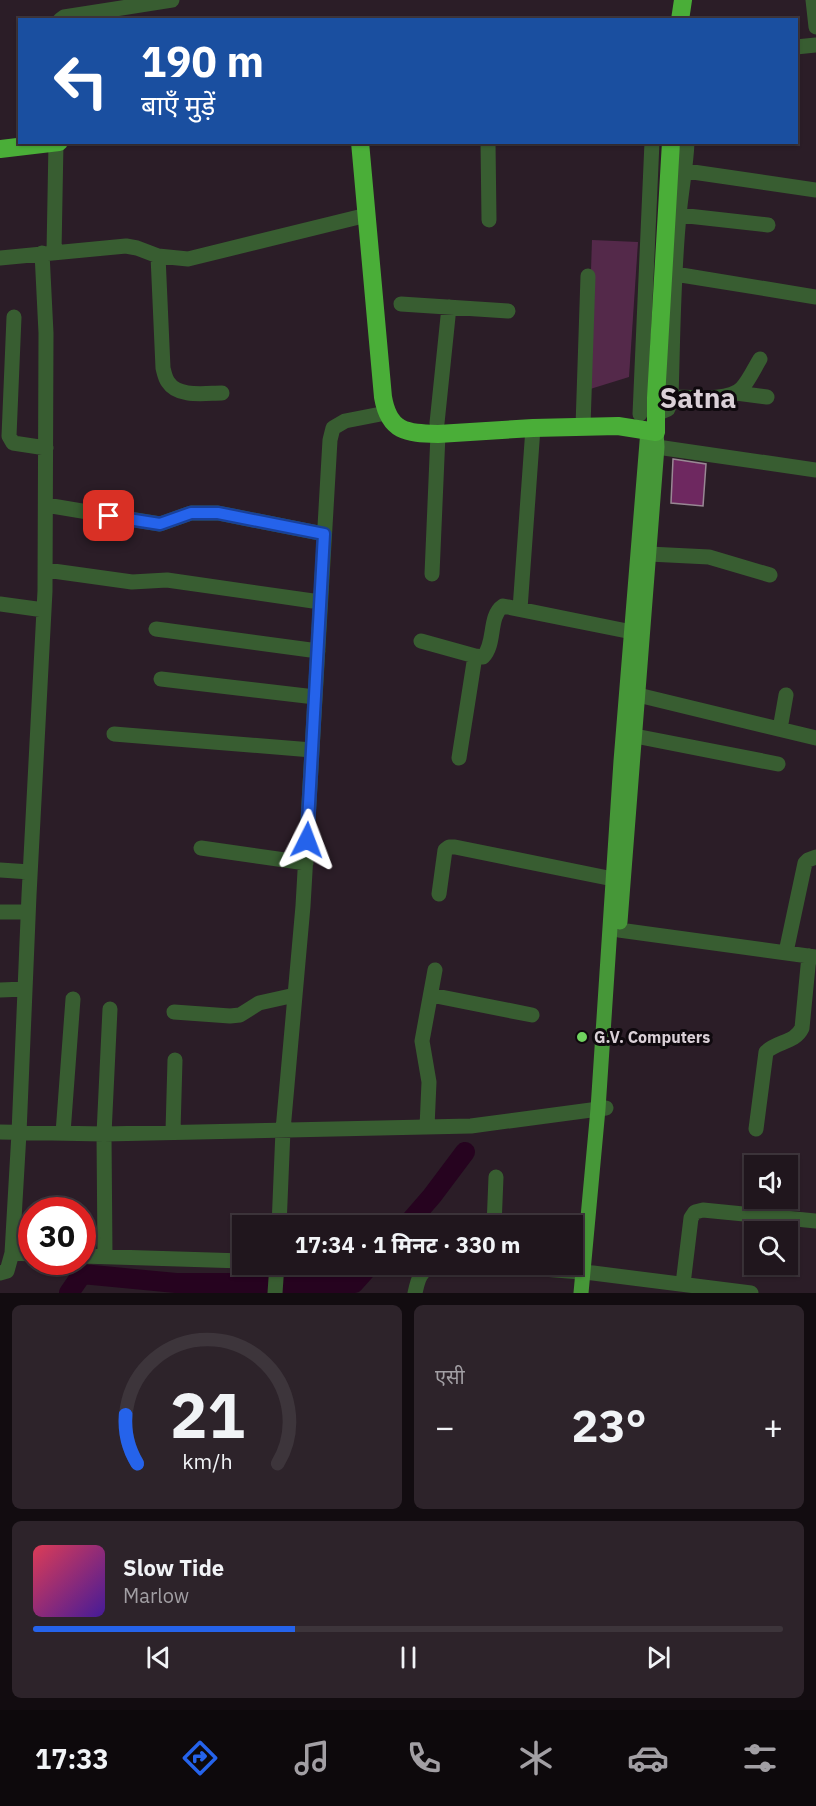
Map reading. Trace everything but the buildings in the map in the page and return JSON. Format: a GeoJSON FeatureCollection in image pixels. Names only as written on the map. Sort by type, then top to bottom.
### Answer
{"type":"FeatureCollection","features":[{"type":"Feature","properties":{"kind":"highway"},"geometry":{"type":"LineString","coordinates":[[681,18],[683,0]]}},
{"type":"Feature","properties":{"kind":"highway"},"geometry":{"type":"LineString","coordinates":[[0,140],[18,138]]}},
{"type":"Feature","properties":{"kind":"highway"},"geometry":{"type":"LineString","coordinates":[[0,149],[48,144]]}},
{"type":"Feature","properties":{"kind":"highway"},"geometry":{"type":"LineString","coordinates":[[360,144],[386,413],[392,422],[401,429],[424,433],[438,428],[583,422]]}},
{"type":"Feature","properties":{"kind":"highway"},"geometry":{"type":"LineString","coordinates":[[370,144],[394,398],[402,416],[411,421],[438,428],[533,428],[654,415],[671,144]]}},
{"type":"Feature","properties":{"kind":"main road"},"geometry":{"type":"LineString","coordinates":[[591,1293],[588,1272],[619,930],[649,554],[654,415]]}},
{"type":"Feature","properties":{"kind":"main road"},"geometry":{"type":"LineString","coordinates":[[602,1108],[613,879],[632,632],[654,415]]}},
{"type":"Feature","properties":{"kind":"main road"},"geometry":{"type":"LineString","coordinates":[[581,1293],[588,1272]]}},
{"type":"Feature","properties":{"kind":"street"},"geometry":{"type":"LineString","coordinates":[[63,18],[172,0]]}},
{"type":"Feature","properties":{"kind":"street"},"geometry":{"type":"LineString","coordinates":[[813,0],[816,27]]}},
{"type":"Feature","properties":{"kind":"street"},"geometry":{"type":"LineString","coordinates":[[798,47],[816,45]]}},
{"type":"Feature","properties":{"kind":"street"},"geometry":{"type":"LineString","coordinates":[[0,1273],[7,1270],[12,1253],[19,1133],[46,570],[48,252],[57,144]]}},
{"type":"Feature","properties":{"kind":"street"},"geometry":{"type":"LineString","coordinates":[[488,144],[489,219]]}},
{"type":"Feature","properties":{"kind":"street"},"geometry":{"type":"LineString","coordinates":[[652,144],[654,415]]}},
{"type":"Feature","properties":{"kind":"street"},"geometry":{"type":"LineString","coordinates":[[654,415],[675,274],[687,144]]}},
{"type":"Feature","properties":{"kind":"street"},"geometry":{"type":"LineString","coordinates":[[686,171],[816,190]]}},
{"type":"Feature","properties":{"kind":"street"},"geometry":{"type":"LineString","coordinates":[[0,258],[126,246],[158,256],[188,259],[367,214]]}},
{"type":"Feature","properties":{"kind":"street"},"geometry":{"type":"LineString","coordinates":[[679,215],[768,225]]}},
{"type":"Feature","properties":{"kind":"street"},"geometry":{"type":"LineString","coordinates":[[158,256],[163,368],[168,381],[176,389],[189,393],[222,393]]}},
{"type":"Feature","properties":{"kind":"street"},"geometry":{"type":"LineString","coordinates":[[675,274],[816,297]]}},
{"type":"Feature","properties":{"kind":"street"},"geometry":{"type":"LineString","coordinates":[[583,422],[588,276]]}},
{"type":"Feature","properties":{"kind":"street"},"geometry":{"type":"LineString","coordinates":[[401,304],[508,311]]}},
{"type":"Feature","properties":{"kind":"street"},"geometry":{"type":"LineString","coordinates":[[432,574],[438,428],[449,307]]}},
{"type":"Feature","properties":{"kind":"street"},"geometry":{"type":"LineString","coordinates":[[14,317],[9,436],[13,443],[46,448]]}},
{"type":"Feature","properties":{"kind":"street"},"geometry":{"type":"LineString","coordinates":[[654,415],[736,393],[760,359]]}},
{"type":"Feature","properties":{"kind":"street"},"geometry":{"type":"LineString","coordinates":[[736,393],[767,398]]}},
{"type":"Feature","properties":{"kind":"street"},"geometry":{"type":"LineString","coordinates":[[279,1215],[283,1130],[306,863],[330,440],[333,428],[345,421],[386,413]]}},
{"type":"Feature","properties":{"kind":"street"},"geometry":{"type":"LineString","coordinates":[[654,415],[816,470]]}},
{"type":"Feature","properties":{"kind":"street"},"geometry":{"type":"LineString","coordinates":[[520,609],[533,428]]}},
{"type":"Feature","properties":{"kind":"street"},"geometry":{"type":"LineString","coordinates":[[46,505],[160,524],[191,513],[218,513],[324,534]]}},
{"type":"Feature","properties":{"kind":"street"},"geometry":{"type":"LineString","coordinates":[[649,554],[709,557],[770,574]]}},
{"type":"Feature","properties":{"kind":"street"},"geometry":{"type":"LineString","coordinates":[[46,570],[132,582],[167,580],[320,602]]}},
{"type":"Feature","properties":{"kind":"street"},"geometry":{"type":"LineString","coordinates":[[0,604],[44,610]]}},
{"type":"Feature","properties":{"kind":"street"},"geometry":{"type":"LineString","coordinates":[[421,641],[483,657],[487,652],[497,613],[503,606],[632,632]]}},
{"type":"Feature","properties":{"kind":"street"},"geometry":{"type":"LineString","coordinates":[[156,629],[318,651]]}},
{"type":"Feature","properties":{"kind":"street"},"geometry":{"type":"LineString","coordinates":[[459,758],[475,656]]}},
{"type":"Feature","properties":{"kind":"street"},"geometry":{"type":"LineString","coordinates":[[161,679],[315,697]]}},
{"type":"Feature","properties":{"kind":"street"},"geometry":{"type":"LineString","coordinates":[[638,695],[816,738]]}},
{"type":"Feature","properties":{"kind":"street"},"geometry":{"type":"LineString","coordinates":[[780,729],[786,695]]}},
{"type":"Feature","properties":{"kind":"street"},"geometry":{"type":"LineString","coordinates":[[114,734],[312,750]]}},
{"type":"Feature","properties":{"kind":"street"},"geometry":{"type":"LineString","coordinates":[[635,736],[778,764]]}},
{"type":"Feature","properties":{"kind":"street"},"geometry":{"type":"LineString","coordinates":[[438,894],[445,850],[455,847],[613,879]]}},
{"type":"Feature","properties":{"kind":"street"},"geometry":{"type":"LineString","coordinates":[[201,848],[306,863]]}},
{"type":"Feature","properties":{"kind":"street"},"geometry":{"type":"LineString","coordinates":[[786,952],[805,863],[816,857]]}},
{"type":"Feature","properties":{"kind":"street"},"geometry":{"type":"LineString","coordinates":[[0,870],[30,872]]}},
{"type":"Feature","properties":{"kind":"street"},"geometry":{"type":"LineString","coordinates":[[0,912],[28,912]]}},
{"type":"Feature","properties":{"kind":"street"},"geometry":{"type":"LineString","coordinates":[[619,930],[812,956],[802,1028],[799,1035],[771,1047],[766,1052],[756,1129]]}},
{"type":"Feature","properties":{"kind":"street"},"geometry":{"type":"LineString","coordinates":[[427,1127],[429,1082],[422,1041],[435,970]]}},
{"type":"Feature","properties":{"kind":"street"},"geometry":{"type":"LineString","coordinates":[[0,990],[25,989]]}},
{"type":"Feature","properties":{"kind":"street"},"geometry":{"type":"LineString","coordinates":[[174,1012],[240,1015],[259,1003],[295,994]]}},
{"type":"Feature","properties":{"kind":"street"},"geometry":{"type":"LineString","coordinates":[[430,995],[532,1015]]}},
{"type":"Feature","properties":{"kind":"street"},"geometry":{"type":"LineString","coordinates":[[63,1133],[73,999]]}},
{"type":"Feature","properties":{"kind":"street"},"geometry":{"type":"LineString","coordinates":[[105,1256],[104,1134],[110,1009]]}},
{"type":"Feature","properties":{"kind":"street"},"geometry":{"type":"LineString","coordinates":[[173,1131],[175,1060]]}},
{"type":"Feature","properties":{"kind":"street"},"geometry":{"type":"LineString","coordinates":[[0,1132],[104,1134],[471,1126],[602,1108]]}},
{"type":"Feature","properties":{"kind":"street"},"geometry":{"type":"LineString","coordinates":[[494,1215],[496,1177]]}},
{"type":"Feature","properties":{"kind":"street"},"geometry":{"type":"LineString","coordinates":[[683,1284],[691,1218],[695,1212],[703,1210],[816,1221]]}},
{"type":"Feature","properties":{"kind":"street"},"geometry":{"type":"LineString","coordinates":[[12,1253],[18,1253]]}},
{"type":"Feature","properties":{"kind":"street"},"geometry":{"type":"LineString","coordinates":[[96,1256],[232,1261]]}},
{"type":"Feature","properties":{"kind":"street"},"geometry":{"type":"LineString","coordinates":[[583,1272],[751,1293]]}},
{"type":"Feature","properties":{"kind":"street"},"geometry":{"type":"LineString","coordinates":[[275,1293],[276,1275]]}},
{"type":"Feature","properties":{"kind":"street"},"geometry":{"type":"LineString","coordinates":[[415,1293],[420,1275]]}},
{"type":"Feature","properties":{"kind":"shaded area"},"geometry":{"type":"Polygon","coordinates":[[[592,240],[638,242],[629,377],[587,390],[592,240]]]}},
{"type":"Feature","properties":{"kind":"waterway"},"geometry":{"type":"LineString","coordinates":[[416,1215],[465,1152]]}},
{"type":"Feature","properties":{"kind":"waterway"},"geometry":{"type":"LineString","coordinates":[[69,1293],[82,1274],[176,1283],[354,1283],[361,1275]]}},
{"type":"Feature","properties":{"kind":"place","name":"G.V. Computers"},"geometry":{"type":"Point","coordinates":[582,1037]}},
{"type":"Feature","properties":{"kind":"district","name":"Satna"},"geometry":{"type":"Point","coordinates":[698,397]}},
{"type":"Feature","properties":{"kind":"route"},"geometry":{"type":"LineString","coordinates":[[109,516],[160,524],[191,513],[218,513],[324,534],[307,840]]}}]}
